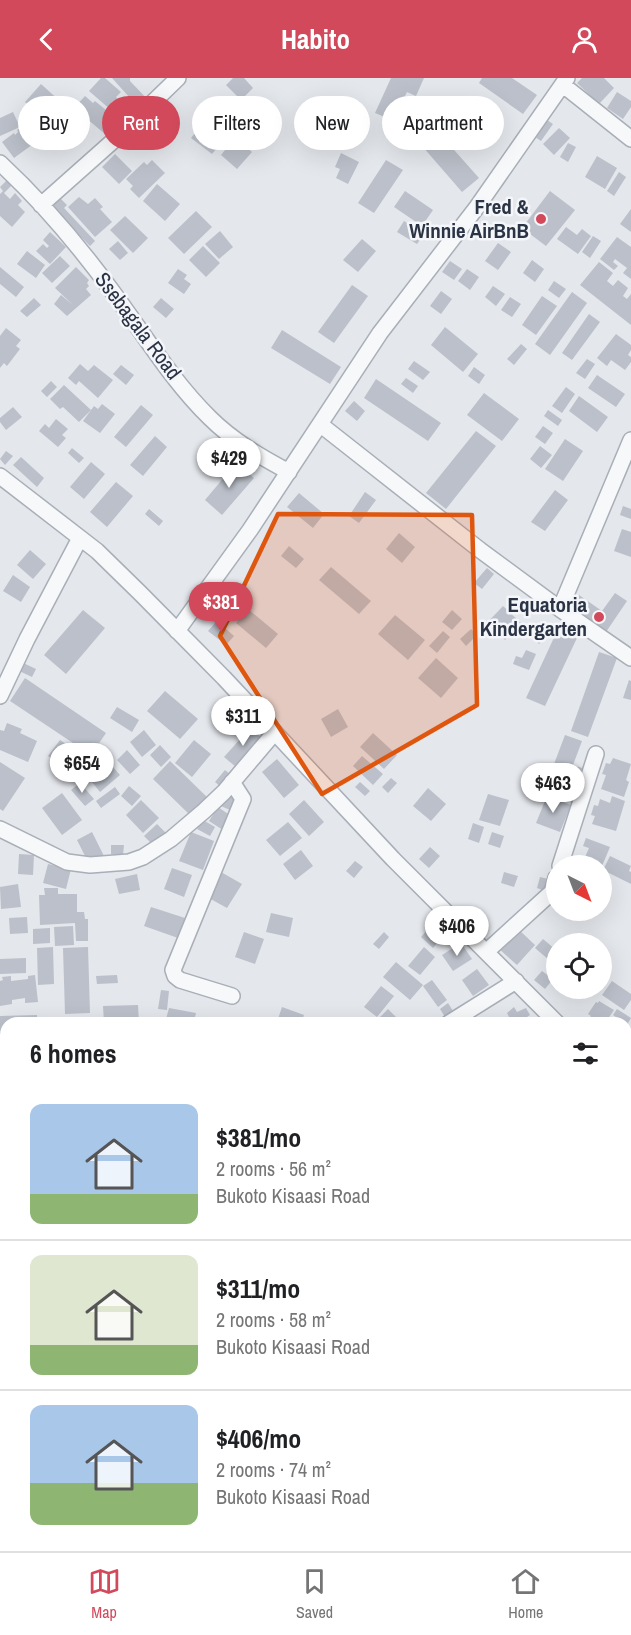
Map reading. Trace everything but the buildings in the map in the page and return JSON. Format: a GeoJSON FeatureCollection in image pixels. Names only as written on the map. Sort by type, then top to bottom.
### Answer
{"type":"FeatureCollection","features":[{"type":"Feature","properties":{"kind":"street"},"geometry":{"type":"LineString","coordinates":[[41,205],[113,141],[178,78]]}},
{"type":"Feature","properties":{"kind":"street"},"geometry":{"type":"LineString","coordinates":[[177,631],[290,472],[380,333],[477,207],[565,82],[631,139]]}},
{"type":"Feature","properties":{"kind":"street","name":"Ssebagala Road"},"geometry":{"type":"LineString","coordinates":[[0,163],[41,205],[87,258],[143,336],[187,393],[211,419],[253,452],[290,472]]}},
{"type":"Feature","properties":{"kind":"street"},"geometry":{"type":"LineString","coordinates":[[321,425],[404,491],[561,609],[631,658]]}},
{"type":"Feature","properties":{"kind":"street"},"geometry":{"type":"LineString","coordinates":[[561,609],[631,440]]}},
{"type":"Feature","properties":{"kind":"street"},"geometry":{"type":"LineString","coordinates":[[0,476],[80,538],[140,593],[275,732],[393,859],[551,1017]]}},
{"type":"Feature","properties":{"kind":"street"},"geometry":{"type":"LineString","coordinates":[[0,696],[80,538]]}},
{"type":"Feature","properties":{"kind":"street"},"geometry":{"type":"LineString","coordinates":[[0,830],[67,862],[90,865],[129,862],[143,857],[171,839],[204,811],[275,732]]}},
{"type":"Feature","properties":{"kind":"street"},"geometry":{"type":"LineString","coordinates":[[564,855],[596,754]]}},
{"type":"Feature","properties":{"kind":"street"},"geometry":{"type":"LineString","coordinates":[[232,782],[243,799],[173,970],[175,976],[180,980],[232,996]]}},
{"type":"Feature","properties":{"kind":"street"},"geometry":{"type":"LineString","coordinates":[[486,952],[546,897]]}},
{"type":"Feature","properties":{"kind":"street"},"geometry":{"type":"LineString","coordinates":[[459,1017],[516,981]]}},
{"type":"Feature","properties":{"kind":"highlighted area"},"geometry":{"type":"Polygon","coordinates":[[[278,514],[472,515],[477,705],[322,794],[220,636],[278,514]]]}},
{"type":"Feature","properties":{"kind":"place","name":"Fred & Winnie AirBnB"},"geometry":{"type":"Point","coordinates":[541,219]}},
{"type":"Feature","properties":{"kind":"place","name":"Equatoria Kindergarten"},"geometry":{"type":"Point","coordinates":[599,617]}}]}
